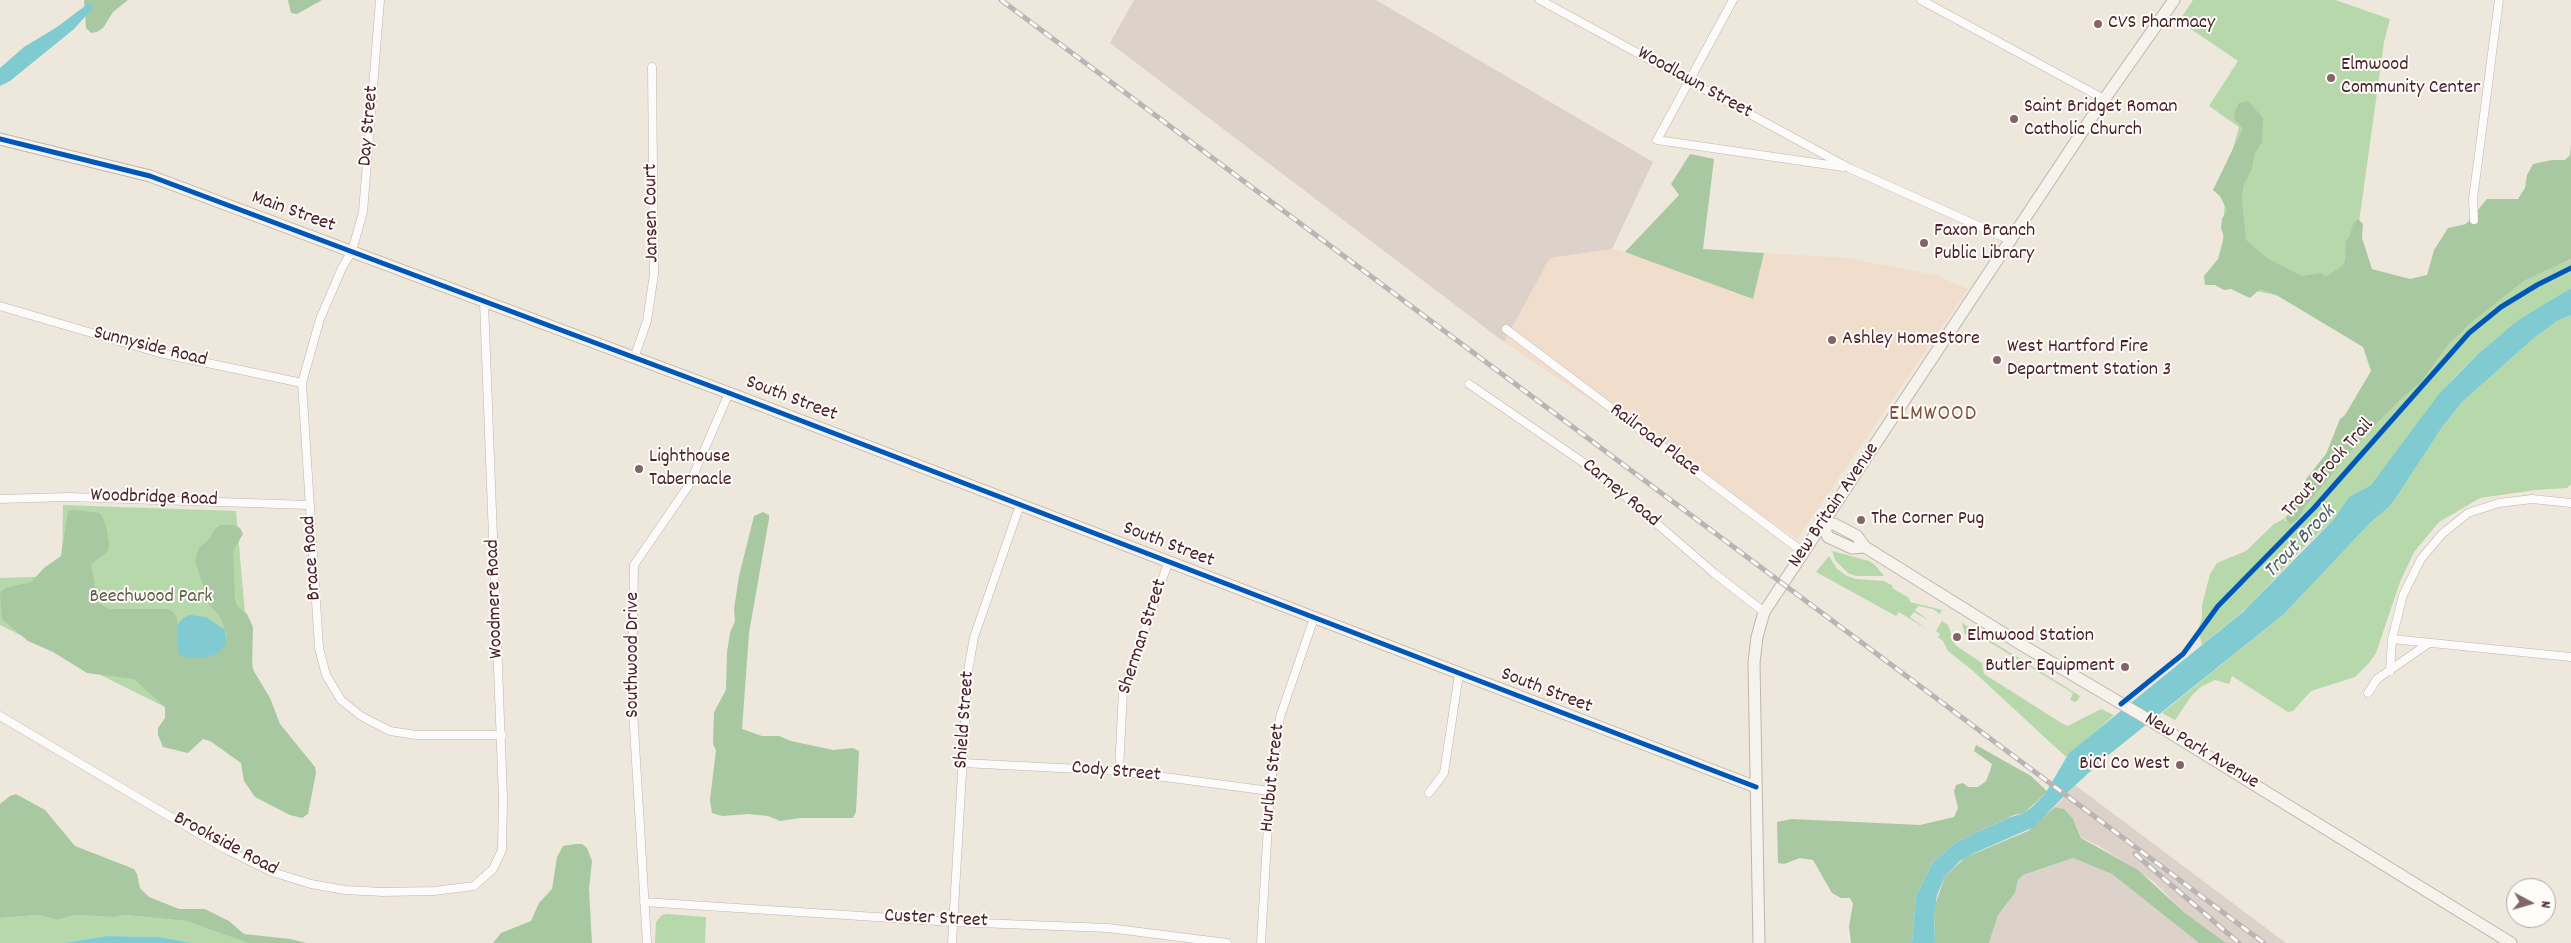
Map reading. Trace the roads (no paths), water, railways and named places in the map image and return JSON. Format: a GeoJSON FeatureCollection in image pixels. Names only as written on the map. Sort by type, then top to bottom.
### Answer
{"type":"FeatureCollection","features":[{"type":"Feature","properties":{"kind":"main road","name":"New Britain Avenue"},"geometry":{"type":"LineString","coordinates":[[1759,943],[1754,663],[1756,637],[1764,612],[2104,99],[2174,0]]}},
{"type":"Feature","properties":{"kind":"main road","name":"Main Street"},"geometry":{"type":"LineString","coordinates":[[0,139],[150,176],[570,333]]}},
{"type":"Feature","properties":{"kind":"main road","name":"South Street"},"geometry":{"type":"LineString","coordinates":[[570,333],[1756,787]]}},
{"type":"Feature","properties":{"kind":"main road","name":"New Park Avenue"},"geometry":{"type":"LineString","coordinates":[[1823,525],[1828,537],[1852,548],[1865,547],[2034,653],[2151,721],[2511,943]]}},
{"type":"Feature","properties":{"kind":"street","name":"Day Street"},"geometry":{"type":"LineString","coordinates":[[352,251],[363,212],[380,0]]}},
{"type":"Feature","properties":{"kind":"street","name":"Woodlawn Street"},"geometry":{"type":"LineString","coordinates":[[1540,0],[1849,168],[2010,240]]}},
{"type":"Feature","properties":{"kind":"street"},"geometry":{"type":"LineString","coordinates":[[1689,82],[1733,0]]}},
{"type":"Feature","properties":{"kind":"street"},"geometry":{"type":"LineString","coordinates":[[1922,0],[2104,99]]}},
{"type":"Feature","properties":{"kind":"street"},"geometry":{"type":"LineString","coordinates":[[2474,220],[2473,199],[2499,0]]}},
{"type":"Feature","properties":{"kind":"street","name":"Jansen Court"},"geometry":{"type":"LineString","coordinates":[[634,358],[647,321],[654,274],[652,67]]}},
{"type":"Feature","properties":{"kind":"street","name":"Woodlawn Street"},"geometry":{"type":"LineString","coordinates":[[1689,82],[1657,140],[1849,168]]}},
{"type":"Feature","properties":{"kind":"street","name":"Brace Road"},"geometry":{"type":"LineString","coordinates":[[352,251],[342,268],[320,319],[302,383],[319,648],[326,675],[341,700],[361,716],[390,731],[416,735],[502,735]]}},
{"type":"Feature","properties":{"kind":"street","name":"Woodmere Road"},"geometry":{"type":"LineString","coordinates":[[474,886],[493,869],[502,850],[502,735],[484,302]]}},
{"type":"Feature","properties":{"kind":"street","name":"Sunnyside Road"},"geometry":{"type":"LineString","coordinates":[[0,306],[160,352],[302,383]]}},
{"type":"Feature","properties":{"kind":"street","name":"Railroad Place"},"geometry":{"type":"LineString","coordinates":[[1506,329],[1803,552]]}},
{"type":"Feature","properties":{"kind":"street","name":"Carney Road"},"geometry":{"type":"LineString","coordinates":[[1469,384],[1597,472],[1714,573],[1764,612]]}},
{"type":"Feature","properties":{"kind":"street","name":"Southwood Drive"},"geometry":{"type":"LineString","coordinates":[[647,943],[632,694],[634,565],[690,485],[729,393]]}},
{"type":"Feature","properties":{"kind":"street","name":"Woodbridge Road"},"geometry":{"type":"LineString","coordinates":[[0,500],[68,497],[309,505]]}},
{"type":"Feature","properties":{"kind":"street"},"geometry":{"type":"LineString","coordinates":[[2390,671],[2392,639],[2404,595],[2421,559],[2442,534],[2468,513],[2499,503],[2532,499],[2571,503]]}},
{"type":"Feature","properties":{"kind":"street","name":"Shield Street"},"geometry":{"type":"LineString","coordinates":[[952,943],[968,671],[974,637],[1020,505]]}},
{"type":"Feature","properties":{"kind":"street","name":"Sherman Street"},"geometry":{"type":"LineString","coordinates":[[1119,772],[1123,691],[1168,563]]}},
{"type":"Feature","properties":{"kind":"street","name":"Hurlbut Street"},"geometry":{"type":"LineString","coordinates":[[1262,943],[1270,791],[1282,710],[1314,618]]}},
{"type":"Feature","properties":{"kind":"street"},"geometry":{"type":"LineString","coordinates":[[2392,639],[2571,657]]}},
{"type":"Feature","properties":{"kind":"street"},"geometry":{"type":"LineString","coordinates":[[2368,693],[2377,679],[2429,643]]}},
{"type":"Feature","properties":{"kind":"street"},"geometry":{"type":"LineString","coordinates":[[1429,793],[1444,773],[1459,674]]}},
{"type":"Feature","properties":{"kind":"street","name":"Brookside Road"},"geometry":{"type":"LineString","coordinates":[[0,716],[225,849],[272,872],[310,884],[364,891],[434,891],[474,886]]}},
{"type":"Feature","properties":{"kind":"street","name":"Cody Street"},"geometry":{"type":"LineString","coordinates":[[963,763],[1119,772],[1270,791]]}},
{"type":"Feature","properties":{"kind":"street","name":"Custer Street"},"geometry":{"type":"LineString","coordinates":[[644,902],[954,922],[1108,928],[1227,943]]}},
{"type":"Feature","properties":{"kind":"water"},"geometry":{"type":"Polygon","coordinates":[[[89,3],[94,7],[74,29],[10,81],[0,86],[0,68],[24,47],[57,27],[89,3]]]}},
{"type":"Feature","properties":{"kind":"water"},"geometry":{"type":"Polygon","coordinates":[[[2571,288],[2571,315],[2557,321],[2534,338],[2462,402],[2443,426],[2391,505],[2370,523],[2284,614],[2106,757],[2034,827],[1960,861],[1945,876],[1937,895],[1934,915],[1935,943],[1912,943],[1916,896],[1933,862],[1958,841],[2008,818],[2024,813],[2032,807],[2045,794],[2069,753],[2244,611],[2334,519],[2349,497],[2371,485],[2439,394],[2478,354],[2518,320],[2571,288]]]}},
{"type":"Feature","properties":{"kind":"water"},"geometry":{"type":"Polygon","coordinates":[[[189,615],[206,617],[225,630],[226,643],[218,653],[206,658],[194,658],[182,656],[178,652],[177,625],[183,618],[189,615]]]}},
{"type":"Feature","properties":{"kind":"water"},"geometry":{"type":"Polygon","coordinates":[[[107,936],[159,937],[192,943],[63,943],[107,936]]]}},
{"type":"Feature","properties":{"kind":"railway"},"geometry":{"type":"LineString","coordinates":[[1001,0],[2264,943]]}},
{"type":"Feature","properties":{"kind":"railway"},"geometry":{"type":"LineString","coordinates":[[2135,854],[2239,943]]}},
{"type":"Feature","properties":{"kind":"place","name":"CVS Pharmacy"},"geometry":{"type":"Point","coordinates":[2098,24]}},
{"type":"Feature","properties":{"kind":"place","name":"Elmwood Community Center"},"geometry":{"type":"Point","coordinates":[2331,78]}},
{"type":"Feature","properties":{"kind":"place","name":"Saint Bridget Roman Catholic Church"},"geometry":{"type":"Point","coordinates":[2014,119]}},
{"type":"Feature","properties":{"kind":"place","name":"Faxon Branch Public Library"},"geometry":{"type":"Point","coordinates":[1924,243]}},
{"type":"Feature","properties":{"kind":"place","name":"Ashley HomeStore"},"geometry":{"type":"Point","coordinates":[1832,340]}},
{"type":"Feature","properties":{"kind":"place","name":"West Hartford Fire Department Station 3"},"geometry":{"type":"Point","coordinates":[1997,360]}},
{"type":"Feature","properties":{"kind":"place","name":"Lighthouse Tabernacle"},"geometry":{"type":"Point","coordinates":[639,469]}},
{"type":"Feature","properties":{"kind":"place","name":"The Corner Pug"},"geometry":{"type":"Point","coordinates":[1861,520]}},
{"type":"Feature","properties":{"kind":"place","name":"Elmwood Station"},"geometry":{"type":"Point","coordinates":[1957,637]}},
{"type":"Feature","properties":{"kind":"place","name":"Butler Equipment"},"geometry":{"type":"Point","coordinates":[2125,667]}},
{"type":"Feature","properties":{"kind":"place","name":"BiCi Co West"},"geometry":{"type":"Point","coordinates":[2180,765]}},
{"type":"Feature","properties":{"kind":"district","name":"ELMWOOD"},"geometry":{"type":"Point","coordinates":[1933,416]}},
{"type":"Feature","properties":{"kind":"water label","name":"Trout Brook"},"geometry":{"type":"Point","coordinates":[2301,543]}},
{"type":"Feature","properties":{"kind":"park label","name":"Beechwood Park"},"geometry":{"type":"Point","coordinates":[151,598]}}]}
